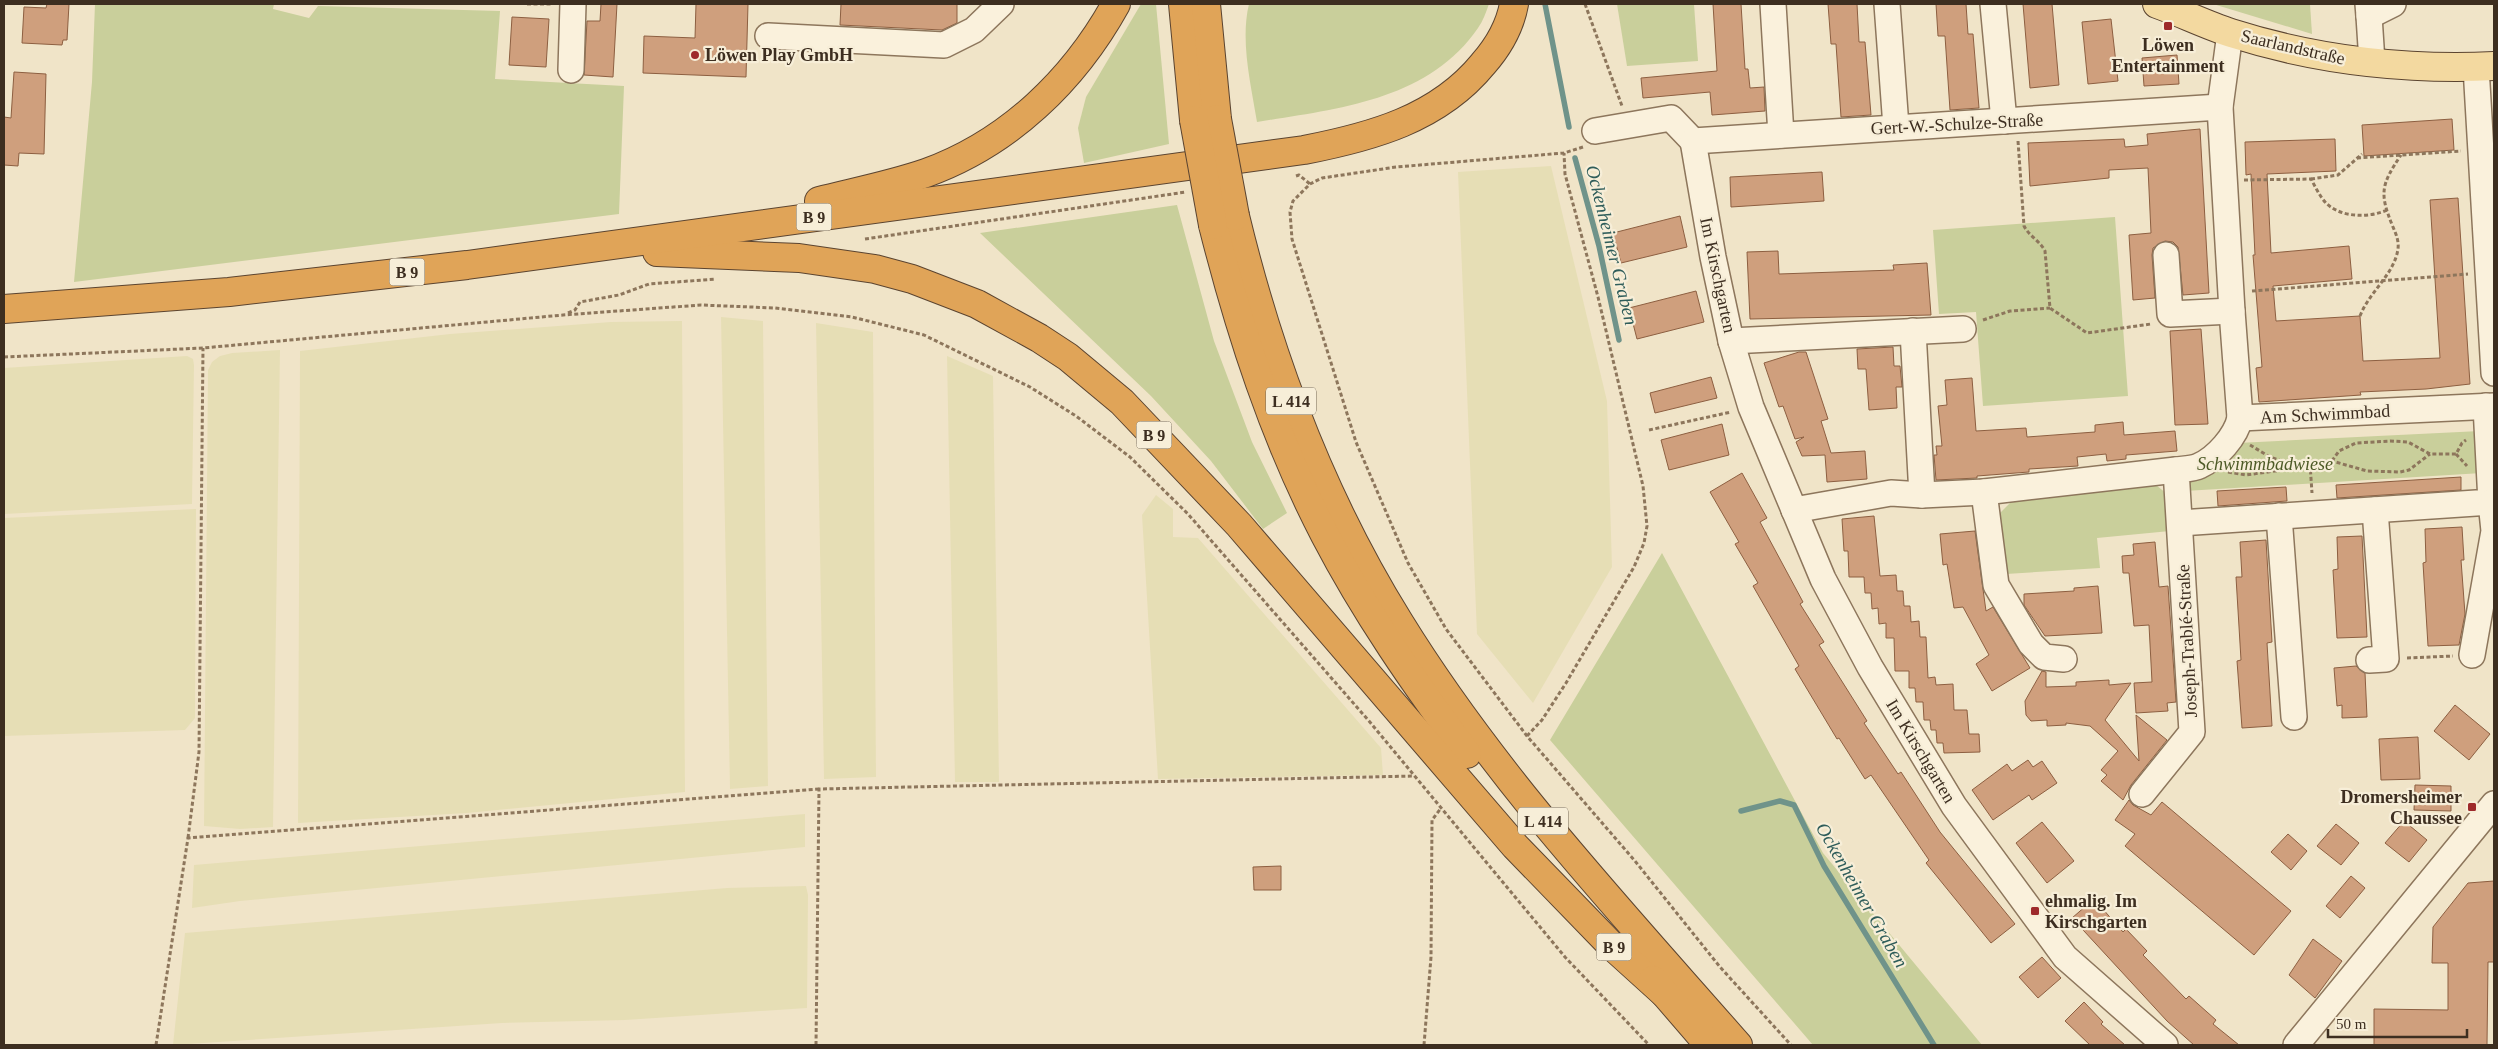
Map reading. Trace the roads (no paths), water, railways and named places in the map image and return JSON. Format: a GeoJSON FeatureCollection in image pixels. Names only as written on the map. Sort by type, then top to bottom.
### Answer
{"type":"FeatureCollection","features":[{"type":"Feature","properties":{"kind":"highway","name":"B 9"},"geometry":{"type":"LineString","coordinates":[[682,236],[902,181],[952,162],[976,150],[1021,120],[1064,79],[1103,28],[1116,4]]}},
{"type":"Feature","properties":{"kind":"highway","name":"L 414"},"geometry":{"type":"LineString","coordinates":[[1183,4],[1209,112],[1224,221],[1227,279],[1260,384],[1301,485],[1352,583],[1397,655],[1480,771],[1527,831],[1708,1045]]}},
{"type":"Feature","properties":{"kind":"highway","name":"L 414"},"geometry":{"type":"LineString","coordinates":[[1206,4],[1209,112]]}},
{"type":"Feature","properties":{"kind":"highway"},"geometry":{"type":"LineString","coordinates":[[1209,112],[1223,4]]}},
{"type":"Feature","properties":{"kind":"highway","name":"B 9"},"geometry":{"type":"LineString","coordinates":[[4,309],[239,291],[417,271],[1304,150],[1340,143],[1410,120],[1452,94],[1490,56],[1508,25],[1514,4]]}},
{"type":"Feature","properties":{"kind":"highway","name":"L 414"},"geometry":{"type":"LineString","coordinates":[[1224,221],[1260,310],[1291,401],[1329,490],[1398,621],[1447,694],[1512,782],[1588,874],[1738,1045]]}},
{"type":"Feature","properties":{"kind":"highway","name":"B 9"},"geometry":{"type":"LineString","coordinates":[[585,249],[799,258],[874,269],[912,279],[977,304],[1039,338],[1068,357],[1122,402],[1239,525],[1515,846],[1611,945],[1664,993]]}},
{"type":"Feature","properties":{"kind":"main road","name":"Saarlandstraße"},"geometry":{"type":"LineString","coordinates":[[2157,4],[2230,33],[2313,55],[2372,62],[2485,66]]}},
{"type":"Feature","properties":{"kind":"street"},"geometry":{"type":"LineString","coordinates":[[571,70],[574,4]]}},
{"type":"Feature","properties":{"kind":"street"},"geometry":{"type":"LineString","coordinates":[[768,36],[944,45],[974,30],[1001,4]]}},
{"type":"Feature","properties":{"kind":"street"},"geometry":{"type":"LineString","coordinates":[[1772,4],[1781,136]]}},
{"type":"Feature","properties":{"kind":"street"},"geometry":{"type":"LineString","coordinates":[[1887,4],[1896,127]]}},
{"type":"Feature","properties":{"kind":"street"},"geometry":{"type":"LineString","coordinates":[[1993,4],[2010,121]]}},
{"type":"Feature","properties":{"kind":"street"},"geometry":{"type":"LineString","coordinates":[[2372,62],[2369,10],[2393,4]]}},
{"type":"Feature","properties":{"kind":"street","name":"Am Schwimmbad"},"geometry":{"type":"LineString","coordinates":[[2230,33],[2220,107],[2237,426],[2490,406],[2488,432],[2494,532],[2472,655]]}},
{"type":"Feature","properties":{"kind":"street"},"geometry":{"type":"LineString","coordinates":[[2485,66],[2481,149],[2488,174],[2488,273],[2494,373]]}},
{"type":"Feature","properties":{"kind":"street","name":"Gert-W.-Schulze-Straße"},"geometry":{"type":"LineString","coordinates":[[1693,141],[2220,107]]}},
{"type":"Feature","properties":{"kind":"street"},"geometry":{"type":"LineString","coordinates":[[1595,131],[1671,118],[1693,141]]}},
{"type":"Feature","properties":{"kind":"street","name":"Im Kirschgarten"},"geometry":{"type":"LineString","coordinates":[[1693,141],[1713,257],[1731,341],[1751,407],[1823,579],[1865,658],[1954,806],[2065,957],[2165,1045]]}},
{"type":"Feature","properties":{"kind":"street"},"geometry":{"type":"LineString","coordinates":[[2166,255],[2170,314],[2231,302]]}},
{"type":"Feature","properties":{"kind":"street"},"geometry":{"type":"LineString","coordinates":[[1731,341],[1964,329]]}},
{"type":"Feature","properties":{"kind":"street"},"geometry":{"type":"LineString","coordinates":[[1913,331],[1922,495]]}},
{"type":"Feature","properties":{"kind":"street"},"geometry":{"type":"LineString","coordinates":[[1794,510],[1890,493],[1922,495],[1984,492],[2199,466],[2209,459],[2237,426]]}},
{"type":"Feature","properties":{"kind":"street","name":"Joseph-Trablé-Straße"},"geometry":{"type":"LineString","coordinates":[[2142,794],[2192,732],[2176,470]]}},
{"type":"Feature","properties":{"kind":"street"},"geometry":{"type":"LineString","coordinates":[[1984,492],[1996,585],[2030,644],[2044,657],[2064,659]]}},
{"type":"Feature","properties":{"kind":"street"},"geometry":{"type":"LineString","coordinates":[[2180,524],[2314,513],[2491,502]]}},
{"type":"Feature","properties":{"kind":"street"},"geometry":{"type":"LineString","coordinates":[[2376,510],[2378,660]]}},
{"type":"Feature","properties":{"kind":"street"},"geometry":{"type":"LineString","coordinates":[[2279,516],[2294,717]]}},
{"type":"Feature","properties":{"kind":"street"},"geometry":{"type":"LineString","coordinates":[[2296,1045],[2494,804]]}},
{"type":"Feature","properties":{"kind":"waterway","name":"Ockenheimer Graben"},"geometry":{"type":"LineString","coordinates":[[1545,4],[1569,127]]}},
{"type":"Feature","properties":{"kind":"waterway","name":"Ockenheimer Graben"},"geometry":{"type":"LineString","coordinates":[[1575,158],[1599,246],[1619,340]]}},
{"type":"Feature","properties":{"kind":"waterway","name":"Ockenheimer Graben"},"geometry":{"type":"LineString","coordinates":[[1741,811],[1780,801],[1794,805],[1824,866],[1934,1045]]}},
{"type":"Feature","properties":{"kind":"place","name":"Löwen Entertainment"},"geometry":{"type":"Point","coordinates":[2168,26]}},
{"type":"Feature","properties":{"kind":"place","name":"Löwen Play GmbH"},"geometry":{"type":"Point","coordinates":[695,55]}},
{"type":"Feature","properties":{"kind":"place","name":"Dromersheimer Chaussee"},"geometry":{"type":"Point","coordinates":[2472,807]}},
{"type":"Feature","properties":{"kind":"place","name":"ehmalig. Im Kirschgarten"},"geometry":{"type":"Point","coordinates":[2035,911]}},
{"type":"Feature","properties":{"kind":"park label","name":"Schwimmbadwiese"},"geometry":{"type":"Point","coordinates":[2265,464]}}]}
